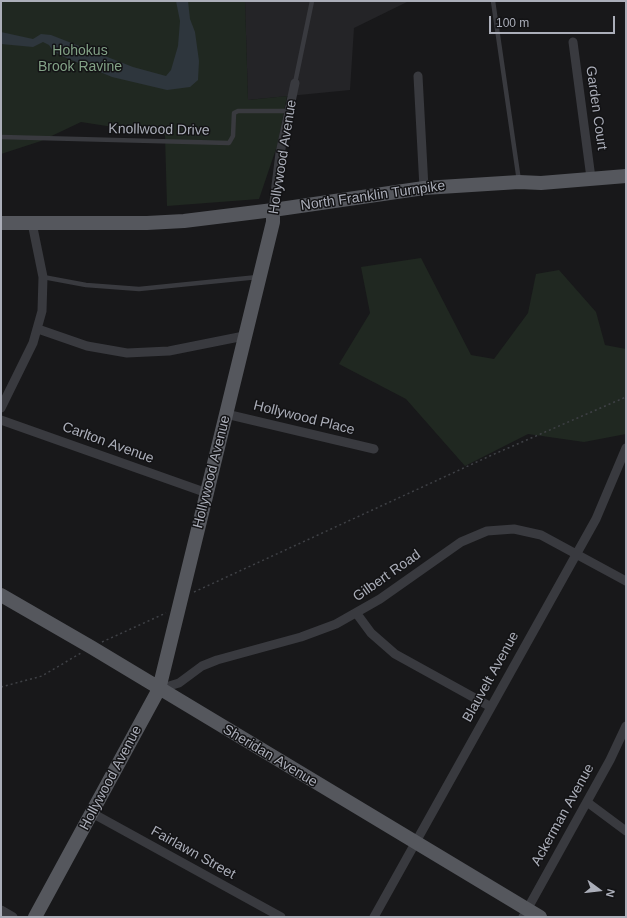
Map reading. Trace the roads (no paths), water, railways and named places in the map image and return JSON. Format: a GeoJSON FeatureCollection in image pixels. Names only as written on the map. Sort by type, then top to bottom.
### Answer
{"type":"FeatureCollection","features":[{"type":"Feature","properties":{"kind":"main road","name":"North Franklin Turnpike"},"geometry":{"type":"LineString","coordinates":[[1,223],[147,223],[273,210],[424,188],[519,182],[541,184],[626,176]]}},
{"type":"Feature","properties":{"kind":"main road","name":"Hollywood Avenue"},"geometry":{"type":"LineString","coordinates":[[35,917],[159,689],[273,222],[273,210]]}},
{"type":"Feature","properties":{"kind":"main road","name":"Sheridan Avenue"},"geometry":{"type":"LineString","coordinates":[[1,595],[415,843],[532,915]]}},
{"type":"Feature","properties":{"kind":"street","name":"Garden Court"},"geometry":{"type":"LineString","coordinates":[[574,42],[592,178]]}},
{"type":"Feature","properties":{"kind":"street"},"geometry":{"type":"LineString","coordinates":[[418,76],[424,188]]}},
{"type":"Feature","properties":{"kind":"street","name":"Hollywood Avenue"},"geometry":{"type":"LineString","coordinates":[[273,210],[280,153],[295,83]]}},
{"type":"Feature","properties":{"kind":"street"},"geometry":{"type":"LineString","coordinates":[[1,408],[27,356],[38,330],[42,311],[43,277],[32,223]]}},
{"type":"Feature","properties":{"kind":"street"},"geometry":{"type":"LineString","coordinates":[[38,330],[87,346],[127,353],[169,351],[244,336]]}},
{"type":"Feature","properties":{"kind":"street","name":"Hollywood Place"},"geometry":{"type":"LineString","coordinates":[[226,414],[374,449]]}},
{"type":"Feature","properties":{"kind":"street","name":"Carlton Avenue"},"geometry":{"type":"LineString","coordinates":[[1,420],[206,493]]}},
{"type":"Feature","properties":{"kind":"street","name":"Blauvelt Avenue"},"geometry":{"type":"LineString","coordinates":[[374,917],[596,519],[626,448]]}},
{"type":"Feature","properties":{"kind":"street","name":"Gilbert Road"},"geometry":{"type":"LineString","coordinates":[[159,689],[180,683],[202,666],[217,660],[314,633],[357,614],[461,542],[487,531],[500,529],[528,531],[541,535],[626,581]]}},
{"type":"Feature","properties":{"kind":"street"},"geometry":{"type":"LineString","coordinates":[[357,614],[371,633],[395,654],[491,707]]}},
{"type":"Feature","properties":{"kind":"street","name":"Ackerman Avenue"},"geometry":{"type":"LineString","coordinates":[[532,915],[626,726]]}},
{"type":"Feature","properties":{"kind":"street"},"geometry":{"type":"LineString","coordinates":[[587,802],[626,831]]}},
{"type":"Feature","properties":{"kind":"street","name":"Fairlawn Street"},"geometry":{"type":"LineString","coordinates":[[92,813],[281,917]]}},
{"type":"Feature","properties":{"kind":"street"},"geometry":{"type":"LineString","coordinates":[[1,910],[13,917]]}},
{"type":"Feature","properties":{"kind":"lane","name":"Hollywood Avenue"},"geometry":{"type":"LineString","coordinates":[[295,83],[312,1]]}},
{"type":"Feature","properties":{"kind":"lane"},"geometry":{"type":"LineString","coordinates":[[493,1],[519,182]]}},
{"type":"Feature","properties":{"kind":"lane","name":"Knollwood Drive"},"geometry":{"type":"LineString","coordinates":[[1,137],[229,143],[233,136],[234,113],[238,111],[289,111]]}},
{"type":"Feature","properties":{"kind":"lane"},"geometry":{"type":"LineString","coordinates":[[43,277],[86,285],[139,289],[260,276]]}},
{"type":"Feature","properties":{"kind":"park label","name":"Hohokus Brook Ravine"},"geometry":{"type":"Point","coordinates":[80,60]}}]}
